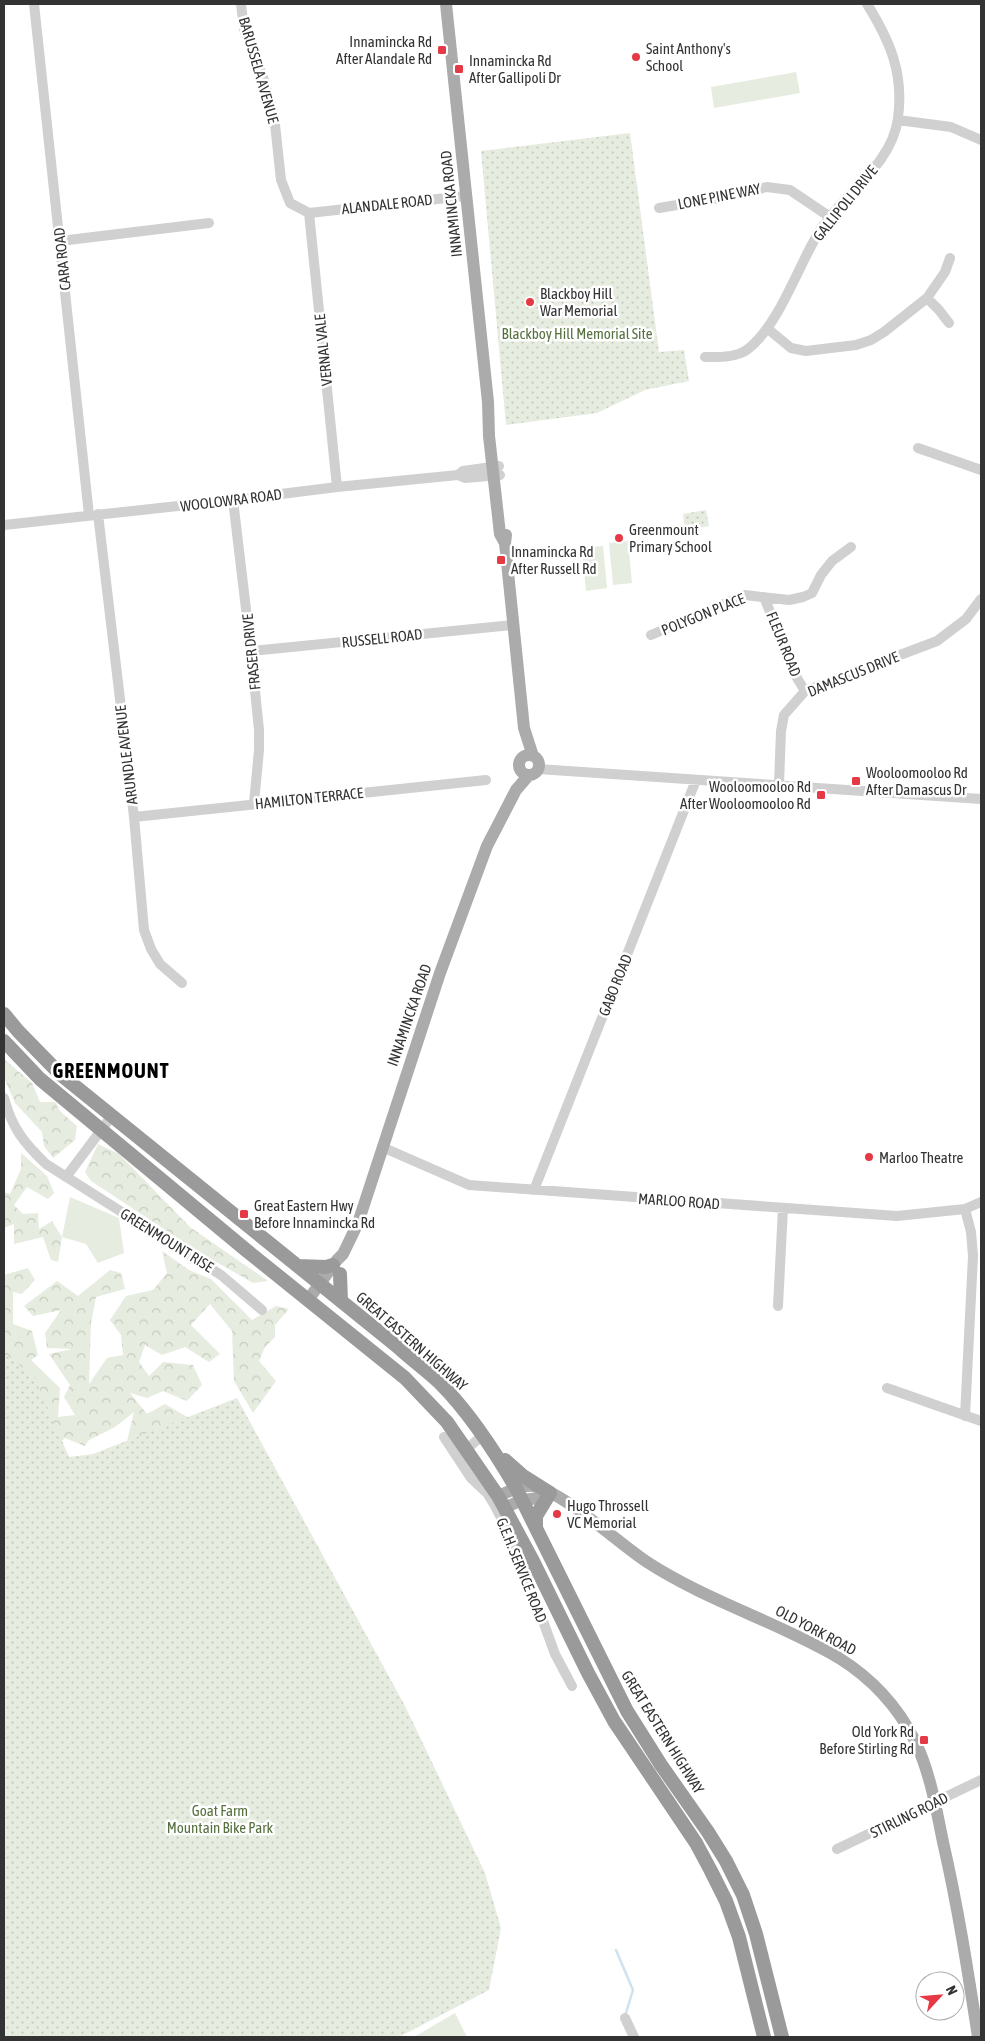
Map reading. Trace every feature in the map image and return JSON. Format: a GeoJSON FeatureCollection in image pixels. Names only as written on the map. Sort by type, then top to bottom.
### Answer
{"type":"FeatureCollection","features":[{"type":"Feature","properties":{"kind":"highway","name":"GREAT EASTERN HIGHWAY"},"geometry":{"type":"LineString","coordinates":[[4,1014],[37,1052],[60,1074],[439,1382],[462,1408],[486,1440],[520,1494],[627,1711],[726,1862],[742,1894],[756,1934],[782,2037]]}},
{"type":"Feature","properties":{"kind":"highway"},"geometry":{"type":"LineString","coordinates":[[4,1040],[40,1079],[405,1378],[447,1422],[463,1453],[501,1502],[614,1721],[696,1843],[711,1871],[726,1902],[739,1937],[764,2037]]}},
{"type":"Feature","properties":{"kind":"highway"},"geometry":{"type":"LineString","coordinates":[[298,1266],[326,1267],[339,1264],[341,1301]]}},
{"type":"Feature","properties":{"kind":"highway"},"geometry":{"type":"LineString","coordinates":[[486,1440],[511,1467],[550,1492],[536,1516],[536,1526]]}},
{"type":"Feature","properties":{"kind":"main road","name":"INNAMINCKA ROAD"},"geometry":{"type":"LineString","coordinates":[[312,1303],[339,1264],[358,1223],[440,973],[487,846],[516,790],[515,785],[530,765],[522,738],[524,728],[505,543],[507,533],[496,471],[496,436],[488,402],[446,4]]}},
{"type":"Feature","properties":{"kind":"main road"},"geometry":{"type":"LineString","coordinates":[[501,1502],[520,1494],[540,1498],[550,1492]]}},
{"type":"Feature","properties":{"kind":"main road","name":"OLD YORK ROAD"},"geometry":{"type":"LineString","coordinates":[[550,1492],[648,1563],[692,1587],[826,1651],[853,1668],[872,1684],[902,1718],[928,1775],[935,1802],[956,1899],[978,2037]]}},
{"type":"Feature","properties":{"kind":"street","name":"CARA ROAD"},"geometry":{"type":"LineString","coordinates":[[34,4],[60,241],[94,515]]}},
{"type":"Feature","properties":{"kind":"street","name":"BARUSSELA AVENUE"},"geometry":{"type":"LineString","coordinates":[[241,4],[244,29],[264,80],[274,115],[281,180],[290,202],[309,213]]}},
{"type":"Feature","properties":{"kind":"street","name":"GALLIPOLI DRIVE"},"geometry":{"type":"LineString","coordinates":[[705,357],[729,357],[747,350],[768,329],[819,232],[877,164],[889,143],[898,120],[899,95],[892,49],[867,4]]}},
{"type":"Feature","properties":{"kind":"street"},"geometry":{"type":"LineString","coordinates":[[898,120],[951,127],[981,140]]}},
{"type":"Feature","properties":{"kind":"street","name":"LONE PINE WAY"},"geometry":{"type":"LineString","coordinates":[[659,208],[726,197],[767,187],[790,190],[830,217]]}},
{"type":"Feature","properties":{"kind":"street","name":"ALANDALE ROAD"},"geometry":{"type":"LineString","coordinates":[[309,213],[465,196]]}},
{"type":"Feature","properties":{"kind":"street","name":"VERNAL VALE"},"geometry":{"type":"LineString","coordinates":[[309,213],[338,487]]}},
{"type":"Feature","properties":{"kind":"street"},"geometry":{"type":"LineString","coordinates":[[60,241],[209,222]]}},
{"type":"Feature","properties":{"kind":"street"},"geometry":{"type":"LineString","coordinates":[[768,329],[791,348],[806,351],[856,345],[884,332],[927,298],[945,272],[950,258]]}},
{"type":"Feature","properties":{"kind":"street"},"geometry":{"type":"LineString","coordinates":[[927,298],[940,310],[949,323]]}},
{"type":"Feature","properties":{"kind":"street"},"geometry":{"type":"LineString","coordinates":[[918,448],[981,470]]}},
{"type":"Feature","properties":{"kind":"street","name":"WOOLOWRA ROAD"},"geometry":{"type":"LineString","coordinates":[[4,525],[338,487],[458,475],[465,478],[496,471]]}},
{"type":"Feature","properties":{"kind":"street","name":"FRASER DRIVE"},"geometry":{"type":"LineString","coordinates":[[233,500],[251,651],[259,750],[254,803]]}},
{"type":"Feature","properties":{"kind":"street","name":"ARUNDLE AVENUE"},"geometry":{"type":"LineString","coordinates":[[94,515],[134,818],[144,930],[151,949],[160,964],[182,982]]}},
{"type":"Feature","properties":{"kind":"street","name":"POLYGON PLACE"},"geometry":{"type":"LineString","coordinates":[[651,635],[746,595],[789,600],[803,597],[812,593],[821,575],[832,561],[851,547]]}},
{"type":"Feature","properties":{"kind":"street","name":"FLEUR ROAD"},"geometry":{"type":"LineString","coordinates":[[764,597],[797,678],[805,690]]}},
{"type":"Feature","properties":{"kind":"street","name":"DAMASCUS DRIVE"},"geometry":{"type":"LineString","coordinates":[[780,784],[781,731],[784,715],[805,690],[937,641],[966,619],[981,599]]}},
{"type":"Feature","properties":{"kind":"street","name":"RUSSELL ROAD"},"geometry":{"type":"LineString","coordinates":[[251,651],[513,625]]}},
{"type":"Feature","properties":{"kind":"street"},"geometry":{"type":"LineString","coordinates":[[530,765],[553,769],[696,780],[780,784],[981,799]]}},
{"type":"Feature","properties":{"kind":"street","name":"HAMILTON TERRACE"},"geometry":{"type":"LineString","coordinates":[[134,818],[254,803],[486,780]]}},
{"type":"Feature","properties":{"kind":"street","name":"GABO ROAD"},"geometry":{"type":"LineString","coordinates":[[534,1190],[696,780]]}},
{"type":"Feature","properties":{"kind":"street","name":"GREENMOUNT RISE"},"geometry":{"type":"LineString","coordinates":[[4,1098],[14,1128],[46,1164],[221,1275],[262,1310]]}},
{"type":"Feature","properties":{"kind":"street"},"geometry":{"type":"LineString","coordinates":[[66,1177],[111,1117]]}},
{"type":"Feature","properties":{"kind":"street","name":"MARLOO ROAD"},"geometry":{"type":"LineString","coordinates":[[382,1147],[469,1185],[897,1216],[965,1209],[981,1202]]}},
{"type":"Feature","properties":{"kind":"street"},"geometry":{"type":"LineString","coordinates":[[778,1306],[783,1208]]}},
{"type":"Feature","properties":{"kind":"street"},"geometry":{"type":"LineString","coordinates":[[965,1209],[971,1232],[973,1256],[966,1416]]}},
{"type":"Feature","properties":{"kind":"street"},"geometry":{"type":"LineString","coordinates":[[887,1388],[981,1421]]}},
{"type":"Feature","properties":{"kind":"street","name":"G.E.H. SERVICE ROAD"},"geometry":{"type":"LineString","coordinates":[[444,1437],[463,1453],[471,1478],[487,1493],[496,1506],[516,1548],[556,1654],[572,1686]]}},
{"type":"Feature","properties":{"kind":"street"},"geometry":{"type":"LineString","coordinates":[[463,1453],[486,1440]]}},
{"type":"Feature","properties":{"kind":"street","name":"STIRLING ROAD"},"geometry":{"type":"LineString","coordinates":[[837,1849],[981,1780]]}},
{"type":"Feature","properties":{"kind":"street"},"geometry":{"type":"LineString","coordinates":[[625,2018],[634,2037]]}},
{"type":"Feature","properties":{"kind":"green space"},"geometry":{"type":"Polygon","coordinates":[[[796,72],[800,93],[714,108],[711,87],[796,72]]]}},
{"type":"Feature","properties":{"kind":"green space","name":"Blackboy Hill Memorial Site"},"geometry":{"type":"Polygon","coordinates":[[[630,133],[659,352],[684,350],[689,381],[645,390],[597,413],[506,425],[481,151],[630,133]]]}},
{"type":"Feature","properties":{"kind":"green space"},"geometry":{"type":"Polygon","coordinates":[[[706,510],[709,526],[685,530],[683,514],[706,510]]]}},
{"type":"Feature","properties":{"kind":"green space"},"geometry":{"type":"Polygon","coordinates":[[[628,541],[632,583],[613,585],[609,543],[628,541]]]}},
{"type":"Feature","properties":{"kind":"green space"},"geometry":{"type":"Polygon","coordinates":[[[603,546],[607,588],[586,591],[582,548],[603,546]]]}},
{"type":"Feature","properties":{"kind":"green space"},"geometry":{"type":"Polygon","coordinates":[[[4,1059],[32,1083],[40,1102],[55,1102],[60,1111],[77,1126],[75,1140],[53,1158],[44,1146],[42,1132],[15,1103],[4,1078],[4,1059]]]}},
{"type":"Feature","properties":{"kind":"green space"},"geometry":{"type":"Polygon","coordinates":[[[98,1144],[119,1154],[190,1227],[268,1281],[253,1283],[199,1252],[91,1181],[85,1172],[98,1144]]]}},
{"type":"Feature","properties":{"kind":"green space"},"geometry":{"type":"Polygon","coordinates":[[[21,1153],[47,1176],[54,1193],[48,1199],[27,1187],[14,1205],[23,1214],[38,1213],[39,1229],[52,1221],[62,1237],[58,1262],[51,1260],[43,1237],[14,1244],[14,1224],[4,1228],[4,1192],[10,1194],[21,1169],[21,1153]]]}},
{"type":"Feature","properties":{"kind":"green space"},"geometry":{"type":"Polygon","coordinates":[[[70,1197],[119,1218],[124,1253],[98,1263],[86,1244],[62,1237],[70,1197]]]}},
{"type":"Feature","properties":{"kind":"green space"},"geometry":{"type":"Polygon","coordinates":[[[162,1251],[189,1270],[211,1279],[252,1320],[276,1306],[289,1309],[275,1325],[275,1337],[265,1347],[259,1361],[276,1381],[253,1413],[234,1381],[232,1331],[210,1304],[191,1325],[220,1354],[209,1362],[185,1347],[162,1355],[145,1345],[139,1362],[149,1376],[163,1362],[193,1365],[202,1385],[187,1401],[163,1391],[147,1398],[130,1393],[147,1414],[165,1404],[189,1418],[205,1438],[219,1422],[236,1429],[247,1464],[203,1476],[198,1489],[136,1505],[78,1532],[74,1556],[53,1580],[37,1578],[41,1516],[53,1484],[13,1452],[25,1434],[40,1450],[54,1447],[71,1474],[107,1473],[135,1464],[157,1444],[124,1454],[134,1412],[115,1427],[89,1440],[85,1446],[65,1438],[59,1444],[26,1422],[24,1404],[13,1418],[8,1441],[7,1466],[4,1465],[4,1275],[28,1268],[35,1280],[22,1294],[13,1292],[13,1324],[32,1331],[38,1355],[31,1360],[60,1388],[58,1417],[75,1415],[64,1397],[70,1385],[49,1354],[72,1349],[47,1348],[45,1333],[61,1310],[33,1316],[24,1306],[57,1281],[78,1296],[110,1270],[121,1273],[125,1289],[96,1297],[91,1323],[89,1384],[107,1358],[123,1355],[121,1335],[110,1320],[126,1296],[153,1290],[167,1273],[162,1251]]]}},
{"type":"Feature","properties":{"kind":"green space","name":"Goat Farm Mountain Bike Park"},"geometry":{"type":"Polygon","coordinates":[[[4,1354],[34,1376],[69,1457],[93,1454],[237,1398],[405,1706],[485,1873],[501,1928],[489,1990],[399,2037],[4,2037],[4,1354]]]}},
{"type":"Feature","properties":{"kind":"green space"},"geometry":{"type":"Polygon","coordinates":[[[455,2013],[467,2037],[414,2037],[455,2013]]]}},
{"type":"Feature","properties":{"kind":"waterway"},"geometry":{"type":"LineString","coordinates":[[616,1950],[633,1990],[625,2016]]}},
{"type":"Feature","properties":{"kind":"place","name":"Innamincka Rd After Alandale Rd"},"geometry":{"type":"Point","coordinates":[442,50]}},
{"type":"Feature","properties":{"kind":"place","name":"Saint Anthony's School"},"geometry":{"type":"Point","coordinates":[636,57]}},
{"type":"Feature","properties":{"kind":"place","name":"Innamincka Rd After Gallipoli Dr"},"geometry":{"type":"Point","coordinates":[459,69]}},
{"type":"Feature","properties":{"kind":"place","name":"Blackboy Hill War Memorial"},"geometry":{"type":"Point","coordinates":[530,302]}},
{"type":"Feature","properties":{"kind":"place","name":"Greenmount Primary School"},"geometry":{"type":"Point","coordinates":[619,538]}},
{"type":"Feature","properties":{"kind":"place","name":"Innamincka Rd After Russell Rd"},"geometry":{"type":"Point","coordinates":[501,560]}},
{"type":"Feature","properties":{"kind":"place","name":"Wooloomooloo Rd After Damascus Dr"},"geometry":{"type":"Point","coordinates":[856,781]}},
{"type":"Feature","properties":{"kind":"place","name":"Wooloomooloo Rd After Wooloomooloo Rd"},"geometry":{"type":"Point","coordinates":[821,795]}},
{"type":"Feature","properties":{"kind":"place","name":"Marloo Theatre"},"geometry":{"type":"Point","coordinates":[869,1157]}},
{"type":"Feature","properties":{"kind":"place","name":"Great Eastern Hwy Before Innamincka Rd"},"geometry":{"type":"Point","coordinates":[244,1214]}},
{"type":"Feature","properties":{"kind":"place","name":"Hugo Throssell VC Memorial"},"geometry":{"type":"Point","coordinates":[557,1514]}},
{"type":"Feature","properties":{"kind":"place","name":"Old York Rd Before Stirling Rd"},"geometry":{"type":"Point","coordinates":[924,1740]}},
{"type":"Feature","properties":{"kind":"district","name":"GREENMOUNT"},"geometry":{"type":"Point","coordinates":[111,1070]}}]}
